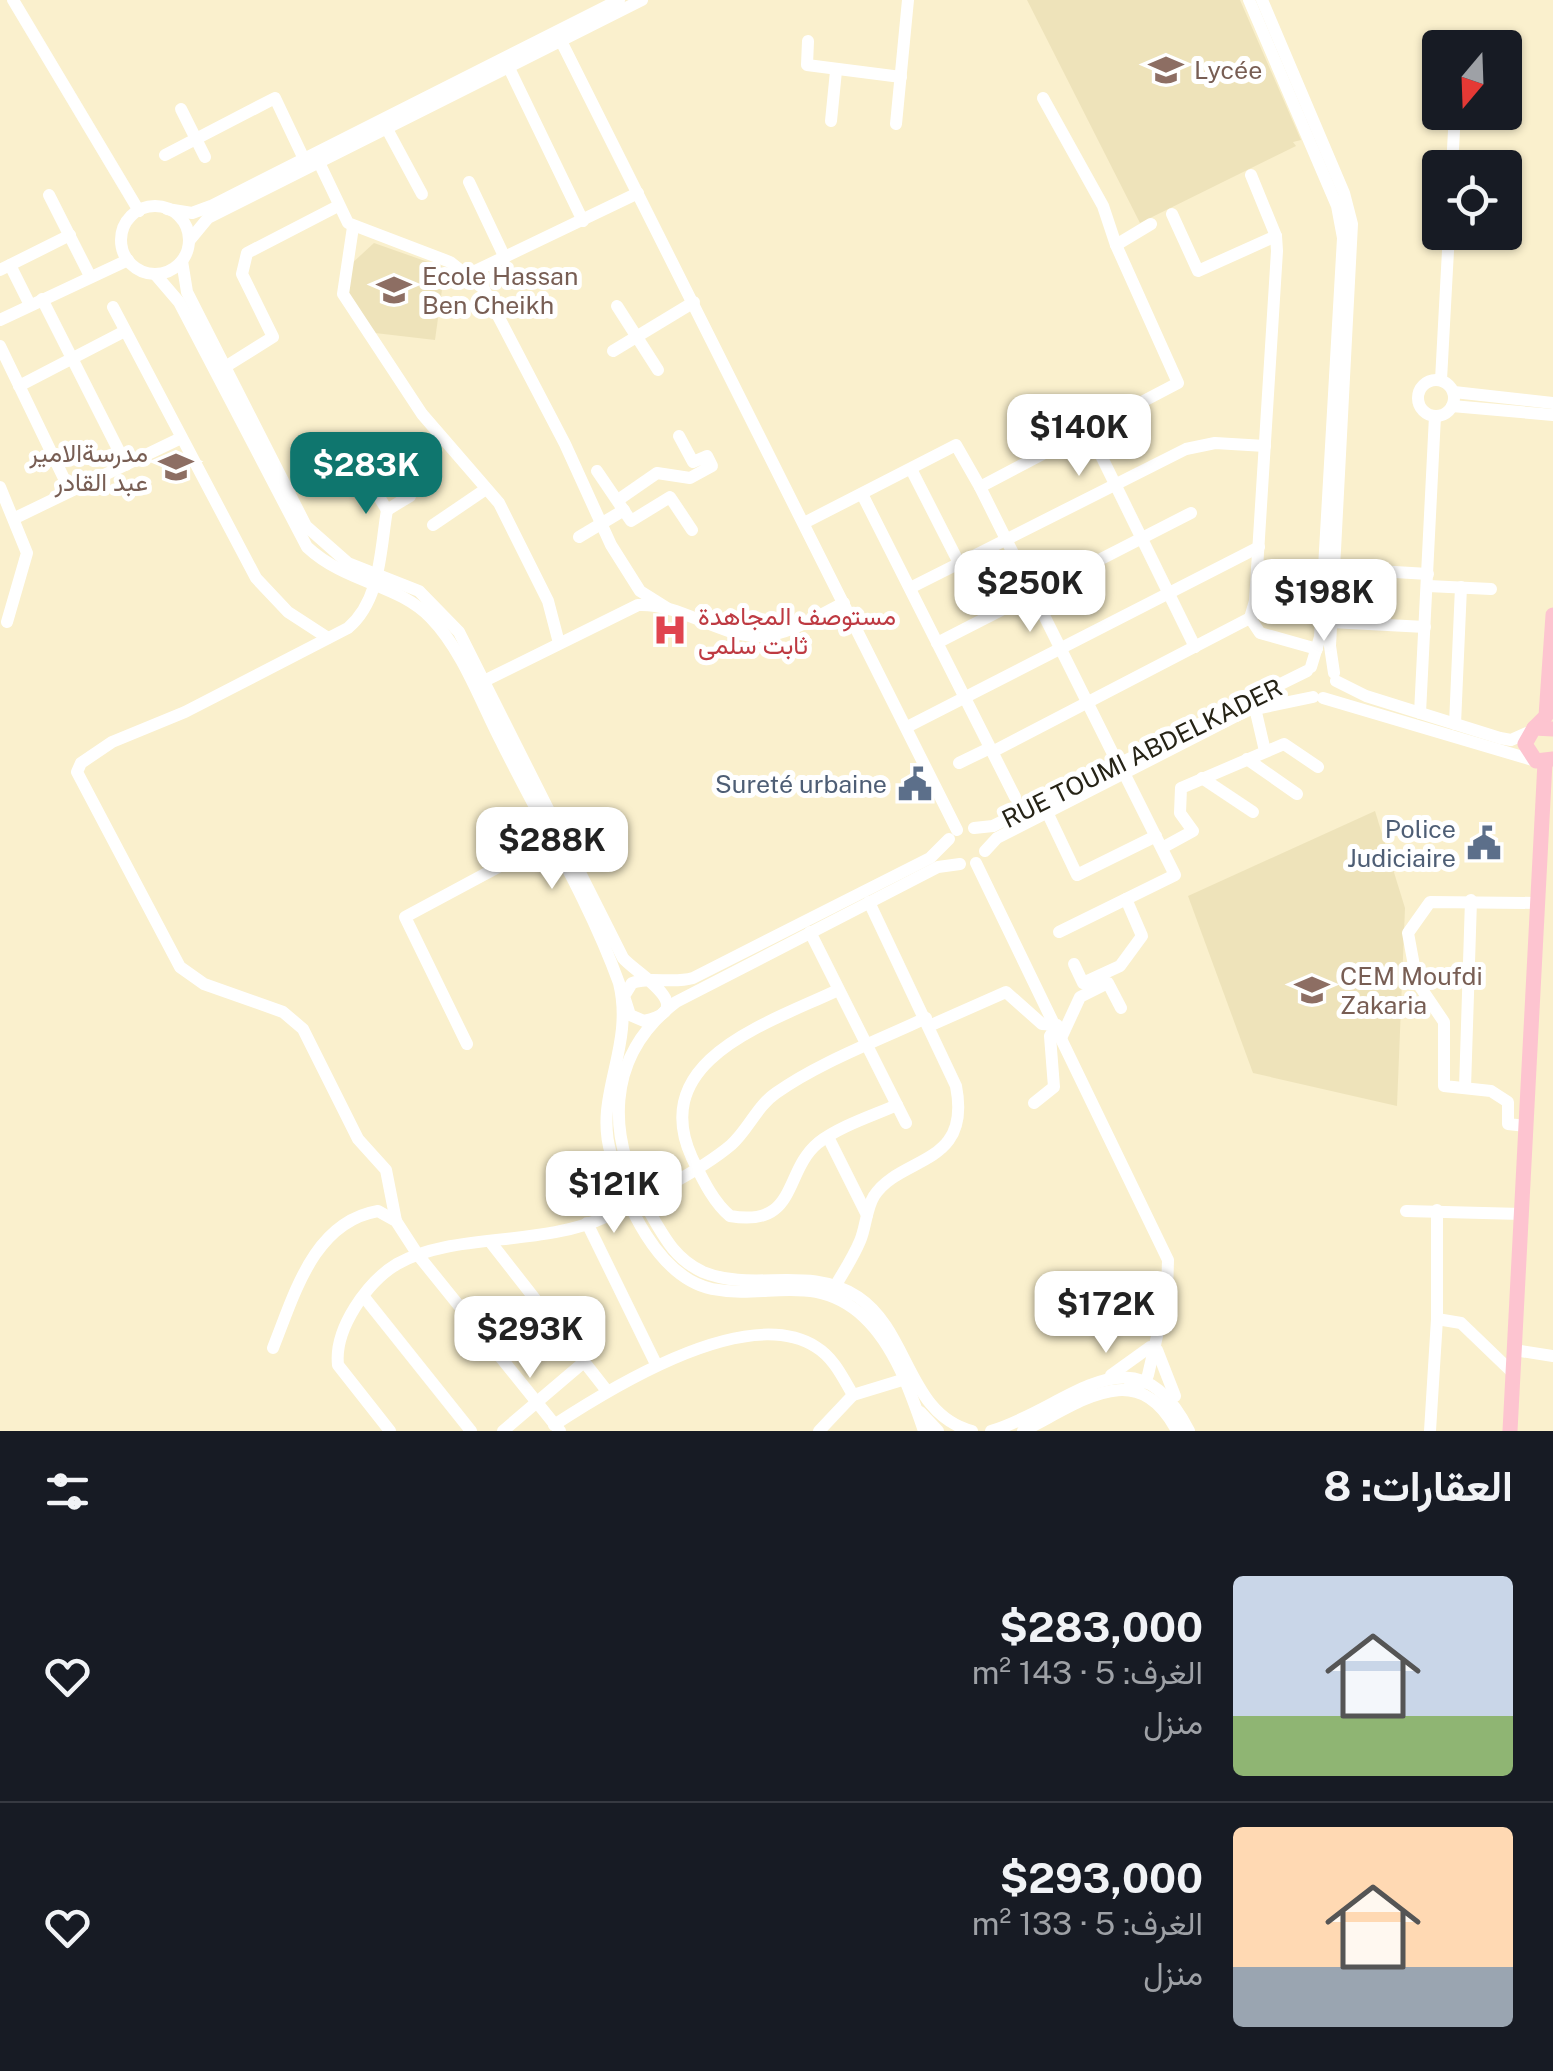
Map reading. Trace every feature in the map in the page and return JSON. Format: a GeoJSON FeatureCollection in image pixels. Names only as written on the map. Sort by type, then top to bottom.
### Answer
{"type":"FeatureCollection","features":[{"type":"Feature","properties":{"kind":"main road"},"geometry":{"type":"LineString","coordinates":[[1510,1431],[1545,760],[1526,750],[1532,730],[1546,716],[1553,614]]}},
{"type":"Feature","properties":{"kind":"main road"},"geometry":{"type":"LineString","coordinates":[[1532,730],[1553,729]]}},
{"type":"Feature","properties":{"kind":"street"},"geometry":{"type":"LineString","coordinates":[[13,0],[139,212]]}},
{"type":"Feature","properties":{"kind":"street"},"geometry":{"type":"LineString","coordinates":[[619,0],[208,218],[189,241],[182,261],[187,292],[306,526],[333,554],[431,618],[479,684],[623,958],[653,981],[665,998],[631,1057],[617,1119],[621,1152],[657,1250],[696,1283],[732,1291],[832,1291],[865,1318],[909,1378],[937,1431]]}},
{"type":"Feature","properties":{"kind":"street"},"geometry":{"type":"LineString","coordinates":[[182,261],[166,273],[143,272],[128,260],[122,233],[139,212],[167,209],[192,213],[387,129],[642,0]]}},
{"type":"Feature","properties":{"kind":"street"},"geometry":{"type":"LineString","coordinates":[[896,124],[908,0]]}},
{"type":"Feature","properties":{"kind":"street"},"geometry":{"type":"LineString","coordinates":[[1249,0],[1336,206],[1343,238],[1318,649],[1302,684],[1318,698],[1545,760]]}},
{"type":"Feature","properties":{"kind":"street"},"geometry":{"type":"LineString","coordinates":[[1262,0],[1344,193],[1352,224],[1331,622],[1335,677],[1333,692],[1318,698]]}},
{"type":"Feature","properties":{"kind":"street"},"geometry":{"type":"LineString","coordinates":[[808,41],[807,65],[901,77]]}},
{"type":"Feature","properties":{"kind":"street"},"geometry":{"type":"LineString","coordinates":[[561,42],[907,728],[953,834],[949,852],[960,864]]}},
{"type":"Feature","properties":{"kind":"street"},"geometry":{"type":"LineString","coordinates":[[509,68],[583,221]]}},
{"type":"Feature","properties":{"kind":"street"},"geometry":{"type":"LineString","coordinates":[[831,121],[836,71]]}},
{"type":"Feature","properties":{"kind":"street"},"geometry":{"type":"LineString","coordinates":[[165,155],[275,98],[353,227],[450,262],[470,274],[493,303],[537,387],[600,525],[637,586],[667,608]]}},
{"type":"Feature","properties":{"kind":"street"},"geometry":{"type":"LineString","coordinates":[[980,487],[1178,383],[1116,245],[1104,206],[1043,98]]}},
{"type":"Feature","properties":{"kind":"street"},"geometry":{"type":"LineString","coordinates":[[181,109],[205,157]]}},
{"type":"Feature","properties":{"kind":"street"},"geometry":{"type":"LineString","coordinates":[[387,129],[422,194]]}},
{"type":"Feature","properties":{"kind":"street"},"geometry":{"type":"LineString","coordinates":[[1250,175],[1276,236],[1258,568],[1250,618],[1260,633],[1318,649]]}},
{"type":"Feature","properties":{"kind":"street"},"geometry":{"type":"LineString","coordinates":[[468,182],[505,258]]}},
{"type":"Feature","properties":{"kind":"street"},"geometry":{"type":"LineString","coordinates":[[470,274],[638,193]]}},
{"type":"Feature","properties":{"kind":"street"},"geometry":{"type":"LineString","coordinates":[[50,196],[90,276]]}},
{"type":"Feature","properties":{"kind":"street"},"geometry":{"type":"LineString","coordinates":[[225,367],[273,337],[242,274],[246,252],[338,206]]}},
{"type":"Feature","properties":{"kind":"street"},"geometry":{"type":"LineString","coordinates":[[167,209],[185,224],[189,241]]}},
{"type":"Feature","properties":{"kind":"street"},"geometry":{"type":"LineString","coordinates":[[1172,214],[1198,271],[1276,236]]}},
{"type":"Feature","properties":{"kind":"street"},"geometry":{"type":"LineString","coordinates":[[1116,245],[1151,224]]}},
{"type":"Feature","properties":{"kind":"street"},"geometry":{"type":"LineString","coordinates":[[353,227],[343,294],[422,414],[510,522],[538,577],[559,643]]}},
{"type":"Feature","properties":{"kind":"street"},"geometry":{"type":"LineString","coordinates":[[70,235],[5,267],[36,302],[72,359],[126,465]]}},
{"type":"Feature","properties":{"kind":"street"},"geometry":{"type":"LineString","coordinates":[[1448,250],[1441,380],[1453,399],[1553,416]]}},
{"type":"Feature","properties":{"kind":"street"},"geometry":{"type":"LineString","coordinates":[[0,320],[128,260]]}},
{"type":"Feature","properties":{"kind":"street"},"geometry":{"type":"LineString","coordinates":[[154,274],[180,302],[300,536],[330,566],[376,580]]}},
{"type":"Feature","properties":{"kind":"street"},"geometry":{"type":"LineString","coordinates":[[613,351],[694,302]]}},
{"type":"Feature","properties":{"kind":"street"},"geometry":{"type":"LineString","coordinates":[[617,306],[658,370]]}},
{"type":"Feature","properties":{"kind":"street"},"geometry":{"type":"LineString","coordinates":[[113,307],[256,578],[288,612],[328,638]]}},
{"type":"Feature","properties":{"kind":"street"},"geometry":{"type":"LineString","coordinates":[[19,386],[125,330]]}},
{"type":"Feature","properties":{"kind":"street"},"geometry":{"type":"LineString","coordinates":[[0,346],[70,492]]}},
{"type":"Feature","properties":{"kind":"street"},"geometry":{"type":"LineString","coordinates":[[1435,416],[1420,406],[1418,394],[1424,384],[1441,380]]}},
{"type":"Feature","properties":{"kind":"street"},"geometry":{"type":"LineString","coordinates":[[1420,713],[1435,416],[1453,399],[1553,403]]}},
{"type":"Feature","properties":{"kind":"street"},"geometry":{"type":"LineString","coordinates":[[1088,429],[1195,647]]}},
{"type":"Feature","properties":{"kind":"street"},"geometry":{"type":"LineString","coordinates":[[579,537],[600,525],[657,474],[690,478],[712,466],[707,456],[693,462],[679,436]]}},
{"type":"Feature","properties":{"kind":"street"},"geometry":{"type":"LineString","coordinates":[[14,518],[181,438]]}},
{"type":"Feature","properties":{"kind":"street"},"geometry":{"type":"LineString","coordinates":[[910,588],[1200,444],[1266,446]]}},
{"type":"Feature","properties":{"kind":"street"},"geometry":{"type":"LineString","coordinates":[[804,523],[956,445],[1175,875],[1059,932]]}},
{"type":"Feature","properties":{"kind":"street"},"geometry":{"type":"LineString","coordinates":[[350,450],[387,510],[376,580],[358,619],[186,712],[112,742],[81,763],[76,772],[180,967],[204,984],[284,1012],[303,1028],[348,1122],[386,1170],[396,1220],[418,1255],[557,1428],[607,1390],[656,1364],[710,1344],[796,1338],[832,1360],[853,1396]]}},
{"type":"Feature","properties":{"kind":"street"},"geometry":{"type":"LineString","coordinates":[[912,469],[958,563]]}},
{"type":"Feature","properties":{"kind":"street"},"geometry":{"type":"LineString","coordinates":[[597,471],[631,521],[670,497],[692,530]]}},
{"type":"Feature","properties":{"kind":"street"},"geometry":{"type":"LineString","coordinates":[[0,487],[27,553],[7,622]]}},
{"type":"Feature","properties":{"kind":"street"},"geometry":{"type":"LineString","coordinates":[[433,525],[486,488]]}},
{"type":"Feature","properties":{"kind":"street"},"geometry":{"type":"LineString","coordinates":[[862,494],[1015,797]]}},
{"type":"Feature","properties":{"kind":"street"},"geometry":{"type":"LineString","coordinates":[[387,510],[410,496]]}},
{"type":"Feature","properties":{"kind":"street"},"geometry":{"type":"LineString","coordinates":[[937,642],[1190,513]]}},
{"type":"Feature","properties":{"kind":"street"},"geometry":{"type":"LineString","coordinates":[[907,728],[1259,548]]}},
{"type":"Feature","properties":{"kind":"street"},"geometry":{"type":"LineString","coordinates":[[1258,568],[1313,575]]}},
{"type":"Feature","properties":{"kind":"street"},"geometry":{"type":"LineString","coordinates":[[1370,624],[1373,581],[1378,571],[1461,588],[1492,590]]}},
{"type":"Feature","properties":{"kind":"street"},"geometry":{"type":"LineString","coordinates":[[627,608],[635,598],[637,586]]}},
{"type":"Feature","properties":{"kind":"street"},"geometry":{"type":"LineString","coordinates":[[1455,724],[1461,588]]}},
{"type":"Feature","properties":{"kind":"street"},"geometry":{"type":"LineString","coordinates":[[479,684],[627,608],[648,604],[667,608],[758,636],[780,633],[844,603]]}},
{"type":"Feature","properties":{"kind":"street"},"geometry":{"type":"LineString","coordinates":[[959,763],[1087,703],[1250,618]]}},
{"type":"Feature","properties":{"kind":"street"},"geometry":{"type":"LineString","coordinates":[[1331,622],[1425,627]]}},
{"type":"Feature","properties":{"kind":"street"},"geometry":{"type":"LineString","coordinates":[[1309,669],[1322,665],[1335,677],[1420,713],[1511,740],[1532,730]]}},
{"type":"Feature","properties":{"kind":"street","name":"RUE TOUMI ABDELKADER"},"geometry":{"type":"LineString","coordinates":[[981,857],[997,838],[1309,669]]}},
{"type":"Feature","properties":{"kind":"street","name":"RUE TOUMI ABDELKADER"},"geometry":{"type":"LineString","coordinates":[[974,828],[993,826],[1255,708],[1318,698]]}},
{"type":"Feature","properties":{"kind":"street"},"geometry":{"type":"LineString","coordinates":[[1255,708],[1265,751]]}},
{"type":"Feature","properties":{"kind":"street"},"geometry":{"type":"LineString","coordinates":[[1047,812],[1077,875],[1193,831],[1180,813],[1178,794],[1202,778],[1265,751],[1291,745],[1318,766]]}},
{"type":"Feature","properties":{"kind":"street"},"geometry":{"type":"LineString","coordinates":[[1246,759],[1298,794]]}},
{"type":"Feature","properties":{"kind":"street"},"geometry":{"type":"LineString","coordinates":[[1202,778],[1253,812]]}},
{"type":"Feature","properties":{"kind":"street"},"geometry":{"type":"LineString","coordinates":[[636,1200],[611,1155],[606,1115],[620,1057],[624,1003],[632,983],[693,978],[930,858],[953,834],[974,828],[984,837],[981,857],[1168,1260],[1155,1343],[1140,1385]]}},
{"type":"Feature","properties":{"kind":"street"},"geometry":{"type":"LineString","coordinates":[[556,836],[613,966],[624,1003],[637,1020],[658,1016],[694,991],[938,867],[981,857]]}},
{"type":"Feature","properties":{"kind":"street"},"geometry":{"type":"LineString","coordinates":[[467,1044],[405,917],[556,836]]}},
{"type":"Feature","properties":{"kind":"street"},"geometry":{"type":"LineString","coordinates":[[1074,964],[1083,982],[1120,966],[1142,936],[1126,899]]}},
{"type":"Feature","properties":{"kind":"street"},"geometry":{"type":"LineString","coordinates":[[1465,1088],[1471,900]]}},
{"type":"Feature","properties":{"kind":"street"},"geometry":{"type":"LineString","coordinates":[[832,1291],[859,1243],[878,1191],[934,1157],[958,1110],[956,1086],[869,902]]}},
{"type":"Feature","properties":{"kind":"street"},"geometry":{"type":"LineString","coordinates":[[1526,1126],[1508,1124],[1508,1102],[1492,1092],[1444,1086],[1444,1022],[1417,982],[1408,933],[1430,902],[1538,903]]}},
{"type":"Feature","properties":{"kind":"street"},"geometry":{"type":"LineString","coordinates":[[810,932],[906,1123]]}},
{"type":"Feature","properties":{"kind":"street"},"geometry":{"type":"LineString","coordinates":[[1034,1102],[1054,1087],[1050,1036],[1060,1030],[1080,997],[1108,983],[1121,1008]]}},
{"type":"Feature","properties":{"kind":"street"},"geometry":{"type":"LineString","coordinates":[[838,990],[724,1047],[702,1066],[686,1093],[680,1119],[696,1166],[719,1206],[730,1216],[763,1214],[783,1204],[810,1152],[828,1137],[896,1105]]}},
{"type":"Feature","properties":{"kind":"street"},"geometry":{"type":"LineString","coordinates":[[390,1431],[338,1365],[343,1330],[364,1297],[396,1265],[418,1255],[587,1224],[729,1147],[778,1092],[867,1046],[1006,992],[1042,1024],[1060,1030]]}},
{"type":"Feature","properties":{"kind":"street"},"geometry":{"type":"LineString","coordinates":[[828,1137],[867,1216]]}},
{"type":"Feature","properties":{"kind":"street"},"geometry":{"type":"LineString","coordinates":[[1430,1431],[1438,1318],[1437,1210]]}},
{"type":"Feature","properties":{"kind":"street"},"geometry":{"type":"LineString","coordinates":[[273,1348],[318,1248],[367,1213],[378,1211],[396,1220]]}},
{"type":"Feature","properties":{"kind":"street"},"geometry":{"type":"LineString","coordinates":[[1406,1212],[1522,1214]]}},
{"type":"Feature","properties":{"kind":"street"},"geometry":{"type":"LineString","coordinates":[[587,1224],[656,1364]]}},
{"type":"Feature","properties":{"kind":"street"},"geometry":{"type":"LineString","coordinates":[[492,1244],[607,1390]]}},
{"type":"Feature","properties":{"kind":"street"},"geometry":{"type":"LineString","coordinates":[[364,1297],[471,1431]]}},
{"type":"Feature","properties":{"kind":"street"},"geometry":{"type":"LineString","coordinates":[[1438,1318],[1461,1323],[1513,1374]]}},
{"type":"Feature","properties":{"kind":"street"},"geometry":{"type":"LineString","coordinates":[[998,1430],[1107,1378],[1155,1343]]}},
{"type":"Feature","properties":{"kind":"street"},"geometry":{"type":"LineString","coordinates":[[1155,1343],[1189,1431]]}},
{"type":"Feature","properties":{"kind":"street"},"geometry":{"type":"LineString","coordinates":[[1514,1350],[1553,1356]]}},
{"type":"Feature","properties":{"kind":"street"},"geometry":{"type":"LineString","coordinates":[[502,1431],[584,1362]]}},
{"type":"Feature","properties":{"kind":"street"},"geometry":{"type":"LineString","coordinates":[[819,1431],[853,1396],[909,1378]]}},
{"type":"Feature","properties":{"kind":"street"},"geometry":{"type":"LineString","coordinates":[[1107,1378],[1140,1385],[1176,1404]]}},
{"type":"Feature","properties":{"kind":"street"},"geometry":{"type":"LineString","coordinates":[[1023,1431],[1111,1390],[1140,1385]]}},
{"type":"Feature","properties":{"kind":"street"},"geometry":{"type":"LineString","coordinates":[[1140,1385],[1159,1402],[1178,1431]]}},
{"type":"Feature","properties":{"kind":"street"},"geometry":{"type":"LineString","coordinates":[[921,1404],[924,1431]]}},
{"type":"Feature","properties":{"kind":"street"},"geometry":{"type":"LineString","coordinates":[[921,1404],[972,1431]]}},
{"type":"Feature","properties":{"kind":"shaded area","name":"Lycée"},"geometry":{"type":"Polygon","coordinates":[[[1027,0],[1240,0],[1301,140],[1293,142],[1296,146],[1140,223],[1027,0]]]}},
{"type":"Feature","properties":{"kind":"shaded area","name":"Ecole Hassan Ben Cheikh"},"geometry":{"type":"Polygon","coordinates":[[[374,243],[445,268],[435,340],[375,333],[347,293],[349,266],[374,243]]]}},
{"type":"Feature","properties":{"kind":"shaded area","name":"CEM Moufdi Zakaria"},"geometry":{"type":"Polygon","coordinates":[[[1375,811],[1405,908],[1397,1106],[1253,1073],[1188,896],[1375,811]]]}},
{"type":"Feature","properties":{"kind":"place","name":"Lycée"},"geometry":{"type":"Point","coordinates":[1166,70]}},
{"type":"Feature","properties":{"kind":"place","name":"Ecole Hassan Ben Cheikh"},"geometry":{"type":"Point","coordinates":[394,290]}},
{"type":"Feature","properties":{"kind":"place","name":"مدرسةالامير عبد القادر"},"geometry":{"type":"Point","coordinates":[176,467]}},
{"type":"Feature","properties":{"kind":"place","name":"مستوصف المجاهدة ثابت سلمى"},"geometry":{"type":"Point","coordinates":[670,630]}},
{"type":"Feature","properties":{"kind":"place","name":"Sureté urbaine"},"geometry":{"type":"Point","coordinates":[915,784]}},
{"type":"Feature","properties":{"kind":"place","name":"Police Judiciaire"},"geometry":{"type":"Point","coordinates":[1484,843]}},
{"type":"Feature","properties":{"kind":"place","name":"CEM Moufdi Zakaria"},"geometry":{"type":"Point","coordinates":[1312,990]}}]}
